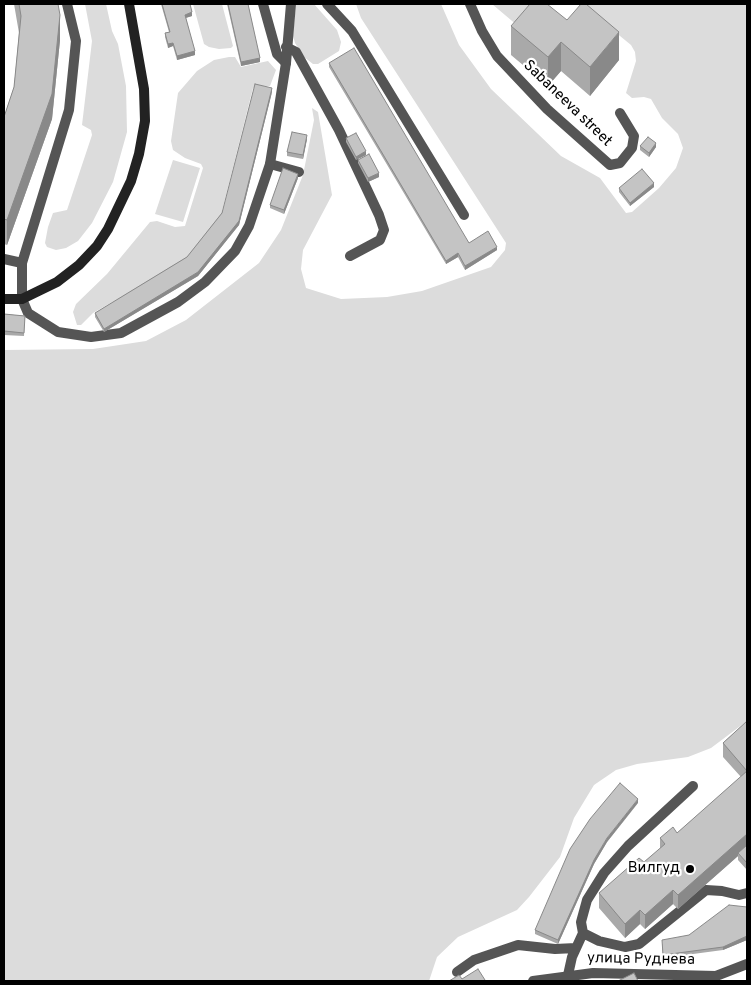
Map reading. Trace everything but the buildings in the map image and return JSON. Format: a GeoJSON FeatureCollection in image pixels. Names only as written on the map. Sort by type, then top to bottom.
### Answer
{"type":"FeatureCollection","features":[{"type":"Feature","properties":{"kind":"street"},"geometry":{"type":"LineString","coordinates":[[67,4],[76,41],[69,110],[22,263],[22,299],[28,313],[58,332],[91,337],[121,333],[178,302],[205,282],[235,251],[249,226],[270,164],[286,63],[290,4]]}},
{"type":"Feature","properties":{"kind":"street"},"geometry":{"type":"LineString","coordinates":[[4,299],[22,299],[57,282],[79,265],[97,246],[108,229],[131,180],[139,154],[145,122],[144,89],[130,4]]}},
{"type":"Feature","properties":{"kind":"street"},"geometry":{"type":"LineString","coordinates":[[263,4],[277,54],[286,63]]}},
{"type":"Feature","properties":{"kind":"street"},"geometry":{"type":"LineString","coordinates":[[328,4],[352,31],[464,215]]}},
{"type":"Feature","properties":{"kind":"street","name":"Sabaneeva street"},"geometry":{"type":"LineString","coordinates":[[470,4],[482,31],[497,56],[547,109],[610,165],[620,163],[632,148],[634,136],[620,113]]}},
{"type":"Feature","properties":{"kind":"street"},"geometry":{"type":"LineString","coordinates":[[286,47],[296,52],[339,130],[384,230],[380,240],[350,256]]}},
{"type":"Feature","properties":{"kind":"street"},"geometry":{"type":"LineString","coordinates":[[270,164],[299,172]]}},
{"type":"Feature","properties":{"kind":"street"},"geometry":{"type":"LineString","coordinates":[[4,259],[22,263]]}},
{"type":"Feature","properties":{"kind":"street"},"geometry":{"type":"LineString","coordinates":[[568,975],[576,948],[583,934],[581,922],[587,900],[604,874],[628,846],[693,786]]}},
{"type":"Feature","properties":{"kind":"street"},"geometry":{"type":"LineString","coordinates":[[583,934],[598,941],[625,947],[639,944],[706,890],[739,895],[747,893]]}},
{"type":"Feature","properties":{"kind":"street"},"geometry":{"type":"LineString","coordinates":[[456,972],[474,960],[518,945],[530,944],[555,949],[576,948]]}},
{"type":"Feature","properties":{"kind":"street","name":"улица Руднева"},"geometry":{"type":"LineString","coordinates":[[533,981],[593,973],[713,979],[747,964]]}},
{"type":"Feature","properties":{"kind":"shaded area"},"geometry":{"type":"Polygon","coordinates":[[[85,4],[106,4],[112,31],[118,44],[126,86],[127,132],[113,182],[92,223],[78,241],[66,248],[56,250],[47,247],[45,243],[48,227],[53,213],[67,210],[92,135],[91,130],[82,125],[92,41],[85,4]]]}},
{"type":"Feature","properties":{"kind":"shaded area"},"geometry":{"type":"Polygon","coordinates":[[[193,4],[222,4],[233,46],[231,48],[219,49],[204,44],[193,4]]]}},
{"type":"Feature","properties":{"kind":"shaded area"},"geometry":{"type":"Polygon","coordinates":[[[296,4],[314,4],[337,30],[341,42],[339,51],[318,64],[313,64],[304,57],[295,43],[293,36],[296,4]]]}},
{"type":"Feature","properties":{"kind":"shaded area"},"geometry":{"type":"Polygon","coordinates":[[[356,4],[441,4],[459,45],[491,89],[561,156],[600,178],[626,213],[632,212],[659,188],[676,168],[683,148],[678,134],[662,118],[651,99],[644,97],[632,98],[626,93],[636,61],[635,52],[631,45],[581,4],[747,4],[747,721],[711,748],[688,757],[637,764],[616,770],[594,785],[574,818],[560,857],[529,897],[517,910],[458,937],[437,957],[429,981],[4,981],[4,350],[93,349],[146,341],[186,320],[259,263],[281,230],[303,175],[314,120],[312,108],[318,112],[332,195],[303,250],[301,269],[306,288],[341,299],[387,297],[422,291],[491,267],[505,250],[506,243],[361,18],[356,4]]]}},
{"type":"Feature","properties":{"kind":"shaded area"},"geometry":{"type":"Polygon","coordinates":[[[492,4],[537,4],[518,26],[492,4]]]}},
{"type":"Feature","properties":{"kind":"shaded area"},"geometry":{"type":"Polygon","coordinates":[[[235,57],[241,67],[268,61],[276,70],[270,86],[253,88],[221,215],[183,262],[93,313],[81,325],[77,325],[73,312],[76,304],[107,274],[150,222],[157,221],[175,227],[185,226],[203,168],[201,164],[185,158],[173,150],[171,141],[178,93],[197,71],[214,60],[235,57]]]}},
{"type":"Feature","properties":{"kind":"shaded area"},"geometry":{"type":"Polygon","coordinates":[[[173,160],[200,168],[183,222],[155,214],[173,160]]]}},
{"type":"Feature","properties":{"kind":"place","name":"Вилгуд"},"geometry":{"type":"Point","coordinates":[690,869]}}]}
